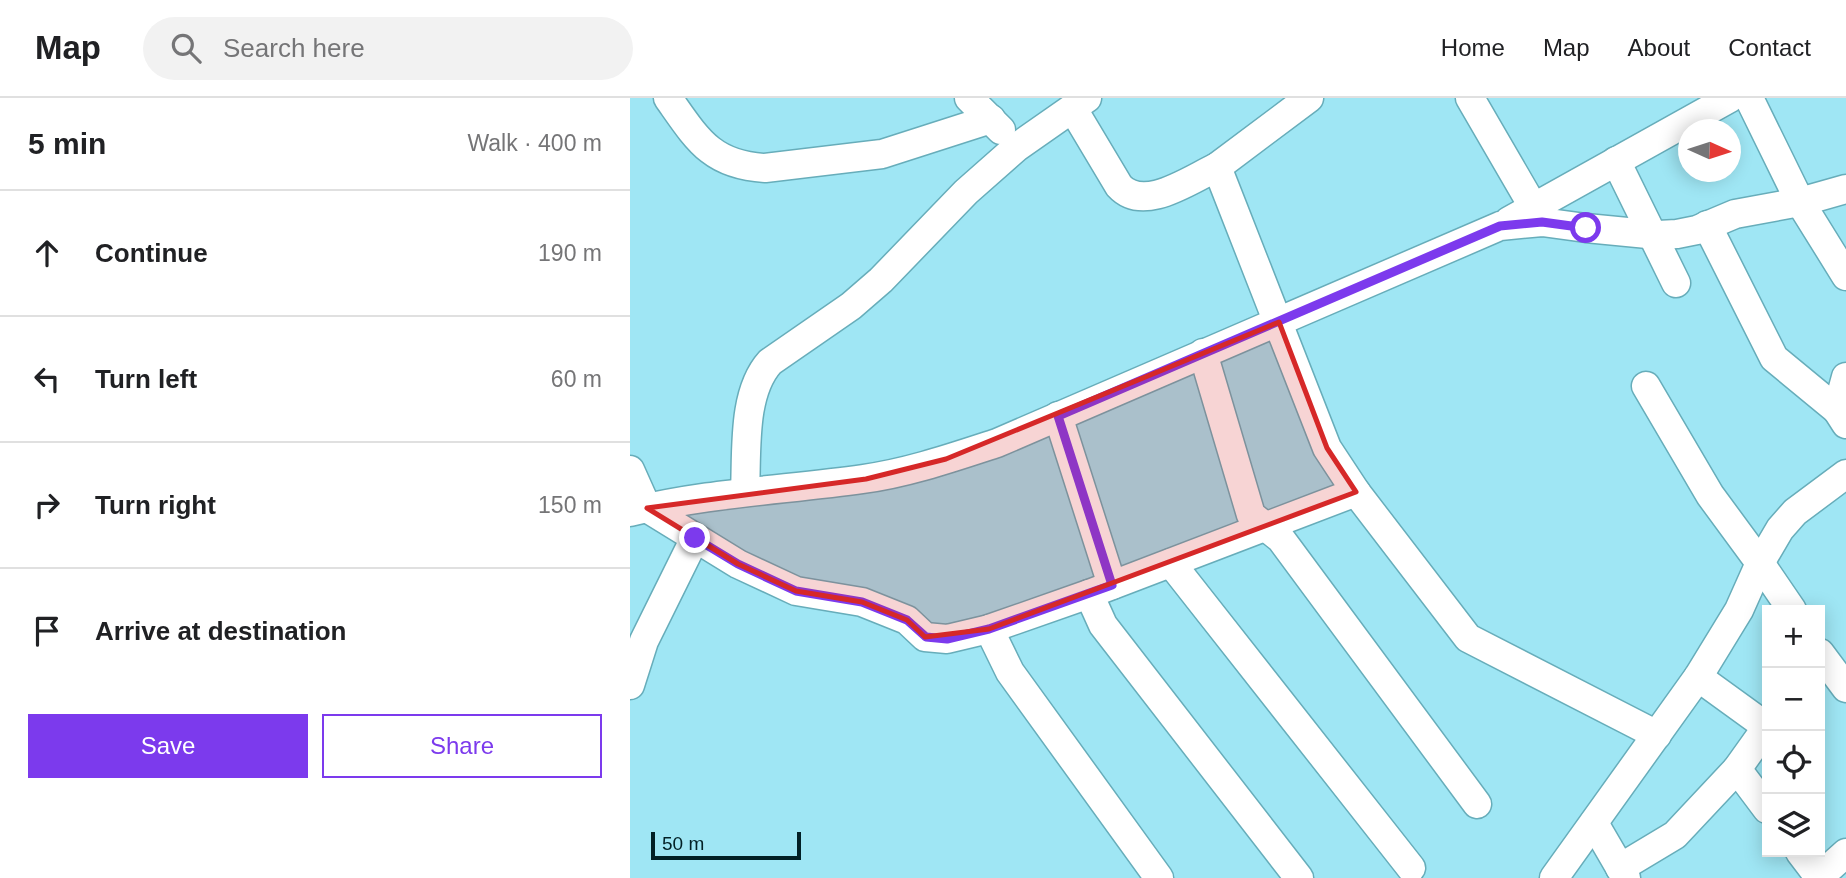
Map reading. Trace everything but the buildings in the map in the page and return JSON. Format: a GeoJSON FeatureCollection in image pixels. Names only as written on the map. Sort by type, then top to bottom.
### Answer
{"type":"FeatureCollection","features":[{"type":"Feature","properties":{"kind":"street"},"geometry":{"type":"LineString","coordinates":[[668,98],[693,134],[721,158],[750,167],[765,168],[882,154],[990,119]]}},
{"type":"Feature","properties":{"kind":"street"},"geometry":{"type":"LineString","coordinates":[[969,98],[1017,147]]}},
{"type":"Feature","properties":{"kind":"street"},"geometry":{"type":"LineString","coordinates":[[745,492],[750,403],[761,373],[770,362],[851,306],[881,280],[937,219],[1017,147],[1080,103],[1119,186],[1134,197],[1156,195],[1217,167],[1309,98]]}},
{"type":"Feature","properties":{"kind":"street"},"geometry":{"type":"LineString","coordinates":[[1470,98],[1538,214],[1651,234],[1677,234],[1747,210],[1800,202],[1846,189]]}},
{"type":"Feature","properties":{"kind":"street"},"geometry":{"type":"LineString","coordinates":[[639,510],[745,492],[866,479],[997,443],[1500,226],[1538,214],[1616,161],[1730,98]]}},
{"type":"Feature","properties":{"kind":"street"},"geometry":{"type":"LineString","coordinates":[[1749,98],[1800,202],[1846,275]]}},
{"type":"Feature","properties":{"kind":"street"},"geometry":{"type":"LineString","coordinates":[[1616,161],[1676,284]]}},
{"type":"Feature","properties":{"kind":"street"},"geometry":{"type":"LineString","coordinates":[[1217,167],[1327,448],[1356,492],[1468,638],[1657,735]]}},
{"type":"Feature","properties":{"kind":"street"},"geometry":{"type":"LineString","coordinates":[[1707,225],[1774,358],[1842,417]]}},
{"type":"Feature","properties":{"kind":"street"},"geometry":{"type":"LineString","coordinates":[[1203,353],[1251,515],[1281,539],[1476,804]]}},
{"type":"Feature","properties":{"kind":"street"},"geometry":{"type":"LineString","coordinates":[[1842,417],[1846,377]]}},
{"type":"Feature","properties":{"kind":"street"},"geometry":{"type":"LineString","coordinates":[[1646,386],[1710,495],[1789,605]]}},
{"type":"Feature","properties":{"kind":"street"},"geometry":{"type":"LineString","coordinates":[[1058,416],[1100,589],[1103,625],[1299,878]]}},
{"type":"Feature","properties":{"kind":"street"},"geometry":{"type":"LineString","coordinates":[[630,470],[639,510]]}},
{"type":"Feature","properties":{"kind":"street"},"geometry":{"type":"LineString","coordinates":[[1554,878],[1698,677],[1738,610],[1780,528],[1795,512],[1846,474]]}},
{"type":"Feature","properties":{"kind":"street"},"geometry":{"type":"LineString","coordinates":[[639,510],[695,538],[738,564],[796,591],[862,602],[907,620],[926,637],[947,639],[989,629],[1356,492]]}},
{"type":"Feature","properties":{"kind":"street"},"geometry":{"type":"LineString","coordinates":[[630,685],[644,641],[695,538]]}},
{"type":"Feature","properties":{"kind":"street"},"geometry":{"type":"LineString","coordinates":[[1171,563],[1411,868]]}},
{"type":"Feature","properties":{"kind":"street"},"geometry":{"type":"LineString","coordinates":[[989,629],[1010,672],[1159,878]]}},
{"type":"Feature","properties":{"kind":"street"},"geometry":{"type":"LineString","coordinates":[[1825,661],[1846,688]]}},
{"type":"Feature","properties":{"kind":"street"},"geometry":{"type":"LineString","coordinates":[[1698,677],[1762,723]]}},
{"type":"Feature","properties":{"kind":"street"},"geometry":{"type":"LineString","coordinates":[[1594,823],[1623,873],[1675,835],[1737,769],[1764,731]]}},
{"type":"Feature","properties":{"kind":"street"},"geometry":{"type":"LineString","coordinates":[[1737,769],[1762,802]]}},
{"type":"Feature","properties":{"kind":"street"},"geometry":{"type":"LineString","coordinates":[[1804,857],[1818,877],[1846,852]]}},
{"type":"Feature","properties":{"kind":"highlighted area"},"geometry":{"type":"Polygon","coordinates":[[[1279,322],[1327,448],[1356,492],[989,629],[925,637],[907,620],[862,602],[796,591],[738,564],[647,508],[866,479],[946,459],[1279,322]]]}},
{"type":"Feature","properties":{"kind":"route"},"geometry":{"type":"LineString","coordinates":[[695,538],[738,564],[796,591],[862,602],[907,620],[926,637],[947,639],[989,629],[1112,585],[1058,416],[1500,226],[1542,222],[1586,228]]}}]}
